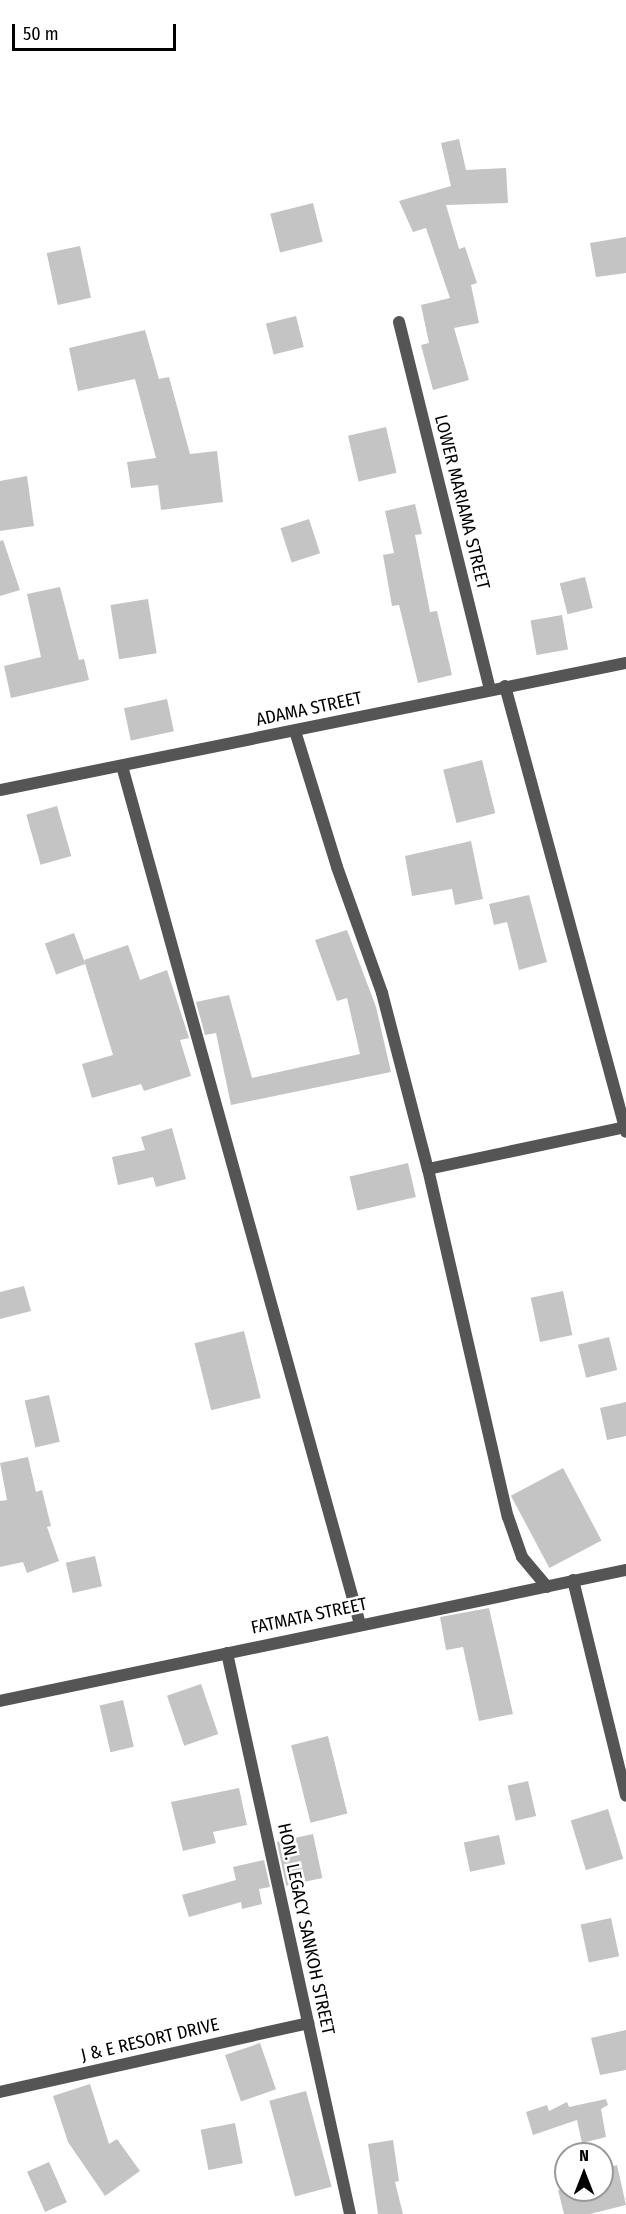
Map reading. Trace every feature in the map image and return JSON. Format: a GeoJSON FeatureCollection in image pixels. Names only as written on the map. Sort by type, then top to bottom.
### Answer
{"type":"FeatureCollection","features":[{"type":"Feature","properties":{"kind":"street","name":"LOWER MARIAMA STREET"},"geometry":{"type":"LineString","coordinates":[[399,322],[490,689]]}},
{"type":"Feature","properties":{"kind":"street","name":"ADAMA STREET"},"geometry":{"type":"LineString","coordinates":[[0,790],[626,663]]}},
{"type":"Feature","properties":{"kind":"street"},"geometry":{"type":"LineString","coordinates":[[428,1169],[625,1129],[505,686]]}},
{"type":"Feature","properties":{"kind":"street"},"geometry":{"type":"LineString","coordinates":[[295,731],[337,867],[382,993],[428,1169],[508,1517],[522,1557],[548,1587]]}},
{"type":"Feature","properties":{"kind":"street"},"geometry":{"type":"LineString","coordinates":[[122,766],[360,1624]]}},
{"type":"Feature","properties":{"kind":"street","name":"FATMATA STREET"},"geometry":{"type":"LineString","coordinates":[[0,1701],[626,1570]]}},
{"type":"Feature","properties":{"kind":"street"},"geometry":{"type":"LineString","coordinates":[[573,1580],[626,1796]]}},
{"type":"Feature","properties":{"kind":"street","name":"HON. LEGACY SANKOH STREET"},"geometry":{"type":"LineString","coordinates":[[227,1653],[350,2214]]}},
{"type":"Feature","properties":{"kind":"street","name":"J & E RESORT DRIVE"},"geometry":{"type":"LineString","coordinates":[[0,2092],[308,2024]]}},
{"type":"Feature","properties":{"kind":"building"},"geometry":{"type":"Polygon","coordinates":[[[459,139],[466,170],[506,168],[508,203],[446,205],[459,249],[465,247],[477,283],[471,285],[479,323],[454,328],[469,380],[433,390],[421,345],[429,343],[421,305],[450,298],[426,228],[413,232],[399,201],[451,186],[441,143],[459,139]]]}},
{"type":"Feature","properties":{"kind":"building"},"geometry":{"type":"Polygon","coordinates":[[[313,203],[323,242],[280,252],[270,214],[313,203]]]}},
{"type":"Feature","properties":{"kind":"building"},"geometry":{"type":"Polygon","coordinates":[[[626,237],[626,273],[596,277],[590,243],[626,237]]]}},
{"type":"Feature","properties":{"kind":"building"},"geometry":{"type":"Polygon","coordinates":[[[80,246],[91,298],[58,305],[47,253],[80,246]]]}},
{"type":"Feature","properties":{"kind":"building"},"geometry":{"type":"Polygon","coordinates":[[[296,316],[304,347],[274,355],[266,323],[296,316]]]}},
{"type":"Feature","properties":{"kind":"building"},"geometry":{"type":"Polygon","coordinates":[[[145,330],[159,379],[169,377],[190,454],[217,451],[223,502],[161,510],[158,485],[131,488],[127,462],[156,458],[135,379],[78,391],[69,348],[145,330]]]}},
{"type":"Feature","properties":{"kind":"building"},"geometry":{"type":"Polygon","coordinates":[[[386,427],[397,473],[359,482],[348,436],[386,427]]]}},
{"type":"Feature","properties":{"kind":"building"},"geometry":{"type":"Polygon","coordinates":[[[27,476],[34,526],[0,531],[0,481],[27,476]]]}},
{"type":"Feature","properties":{"kind":"building"},"geometry":{"type":"Polygon","coordinates":[[[415,504],[422,534],[415,535],[430,612],[437,611],[452,675],[418,683],[399,605],[392,606],[383,555],[394,553],[385,511],[415,504]]]}},
{"type":"Feature","properties":{"kind":"building"},"geometry":{"type":"Polygon","coordinates":[[[309,519],[320,553],[292,563],[280,528],[309,519]]]}},
{"type":"Feature","properties":{"kind":"building"},"geometry":{"type":"Polygon","coordinates":[[[3,540],[20,590],[0,596],[0,541],[3,540]]]}},
{"type":"Feature","properties":{"kind":"building"},"geometry":{"type":"Polygon","coordinates":[[[585,577],[593,608],[568,614],[560,583],[585,577]]]}},
{"type":"Feature","properties":{"kind":"building"},"geometry":{"type":"Polygon","coordinates":[[[60,587],[79,660],[84,659],[89,680],[11,698],[4,666],[41,657],[27,594],[60,587]]]}},
{"type":"Feature","properties":{"kind":"building"},"geometry":{"type":"Polygon","coordinates":[[[148,599],[157,653],[119,659],[110,605],[148,599]]]}},
{"type":"Feature","properties":{"kind":"building"},"geometry":{"type":"Polygon","coordinates":[[[562,615],[568,649],[537,655],[530,621],[562,615]]]}},
{"type":"Feature","properties":{"kind":"building"},"geometry":{"type":"Polygon","coordinates":[[[167,699],[174,731],[131,740],[124,708],[167,699]]]}},
{"type":"Feature","properties":{"kind":"building"},"geometry":{"type":"Polygon","coordinates":[[[482,760],[495,813],[456,823],[443,770],[482,760]]]}},
{"type":"Feature","properties":{"kind":"building"},"geometry":{"type":"Polygon","coordinates":[[[57,806],[71,856],[41,865],[26,815],[57,806]]]}},
{"type":"Feature","properties":{"kind":"building"},"geometry":{"type":"Polygon","coordinates":[[[471,841],[483,899],[455,905],[452,889],[412,896],[405,856],[471,841]]]}},
{"type":"Feature","properties":{"kind":"building"},"geometry":{"type":"Polygon","coordinates":[[[529,895],[547,962],[519,970],[507,922],[494,925],[489,904],[529,895]]]}},
{"type":"Feature","properties":{"kind":"building"},"geometry":{"type":"Polygon","coordinates":[[[347,930],[376,1007],[391,1072],[231,1105],[216,1033],[205,1035],[196,1002],[229,995],[252,1078],[360,1054],[347,998],[337,1001],[315,940],[347,930]]]}},
{"type":"Feature","properties":{"kind":"building"},"geometry":{"type":"Polygon","coordinates":[[[74,933],[85,964],[56,975],[45,944],[74,933]]]}},
{"type":"Feature","properties":{"kind":"building"},"geometry":{"type":"Polygon","coordinates":[[[128,945],[140,980],[167,970],[189,1038],[180,1040],[191,1076],[144,1091],[141,1084],[92,1098],[82,1064],[113,1055],[84,960],[128,945]]]}},
{"type":"Feature","properties":{"kind":"building"},"geometry":{"type":"Polygon","coordinates":[[[172,1128],[186,1179],[156,1187],[153,1177],[118,1185],[112,1157],[145,1150],[141,1137],[172,1128]]]}},
{"type":"Feature","properties":{"kind":"building"},"geometry":{"type":"Polygon","coordinates":[[[408,1163],[416,1197],[357,1211],[350,1176],[408,1163]]]}},
{"type":"Feature","properties":{"kind":"building"},"geometry":{"type":"Polygon","coordinates":[[[24,1286],[31,1311],[0,1319],[0,1292],[24,1286]]]}},
{"type":"Feature","properties":{"kind":"building"},"geometry":{"type":"Polygon","coordinates":[[[563,1291],[572,1335],[540,1342],[531,1298],[563,1291]]]}},
{"type":"Feature","properties":{"kind":"building"},"geometry":{"type":"Polygon","coordinates":[[[244,1331],[261,1398],[211,1410],[195,1343],[244,1331]]]}},
{"type":"Feature","properties":{"kind":"building"},"geometry":{"type":"Polygon","coordinates":[[[609,1337],[617,1370],[586,1378],[578,1345],[609,1337]]]}},
{"type":"Feature","properties":{"kind":"building"},"geometry":{"type":"Polygon","coordinates":[[[49,1395],[60,1442],[35,1447],[25,1401],[49,1395]]]}},
{"type":"Feature","properties":{"kind":"building"},"geometry":{"type":"Polygon","coordinates":[[[626,1402],[626,1436],[607,1440],[600,1408],[626,1402]]]}},
{"type":"Feature","properties":{"kind":"building"},"geometry":{"type":"Polygon","coordinates":[[[28,1457],[36,1492],[42,1490],[51,1526],[47,1527],[59,1561],[27,1573],[23,1562],[0,1567],[0,1501],[7,1500],[0,1463],[28,1457]]]}},
{"type":"Feature","properties":{"kind":"building"},"geometry":{"type":"Polygon","coordinates":[[[563,1468],[601,1540],[549,1568],[511,1496],[563,1468]]]}},
{"type":"Feature","properties":{"kind":"building"},"geometry":{"type":"Polygon","coordinates":[[[95,1556],[102,1586],[73,1593],[66,1563],[95,1556]]]}},
{"type":"Feature","properties":{"kind":"building"},"geometry":{"type":"Polygon","coordinates":[[[489,1608],[513,1714],[479,1721],[463,1647],[446,1650],[440,1617],[489,1608]]]}},
{"type":"Feature","properties":{"kind":"building"},"geometry":{"type":"Polygon","coordinates":[[[201,1684],[218,1734],[184,1746],[167,1696],[201,1684]]]}},
{"type":"Feature","properties":{"kind":"building"},"geometry":{"type":"Polygon","coordinates":[[[123,1700],[134,1747],[110,1752],[100,1705],[123,1700]]]}},
{"type":"Feature","properties":{"kind":"building"},"geometry":{"type":"Polygon","coordinates":[[[328,1736],[347,1814],[310,1823],[291,1745],[328,1736]]]}},
{"type":"Feature","properties":{"kind":"building"},"geometry":{"type":"Polygon","coordinates":[[[528,1781],[536,1816],[516,1821],[508,1786],[528,1781]]]}},
{"type":"Feature","properties":{"kind":"building"},"geometry":{"type":"Polygon","coordinates":[[[239,1788],[247,1825],[213,1832],[216,1843],[183,1851],[171,1802],[239,1788]]]}},
{"type":"Feature","properties":{"kind":"building"},"geometry":{"type":"Polygon","coordinates":[[[608,1809],[623,1859],[586,1870],[571,1820],[608,1809]]]}},
{"type":"Feature","properties":{"kind":"building"},"geometry":{"type":"Polygon","coordinates":[[[313,1834],[322,1878],[286,1886],[277,1842],[313,1834]]]}},
{"type":"Feature","properties":{"kind":"building"},"geometry":{"type":"Polygon","coordinates":[[[499,1835],[505,1864],[470,1872],[464,1842],[499,1835]]]}},
{"type":"Feature","properties":{"kind":"building"},"geometry":{"type":"Polygon","coordinates":[[[264,1860],[270,1887],[259,1889],[262,1904],[242,1909],[241,1902],[189,1917],[182,1895],[236,1880],[233,1867],[264,1860]]]}},
{"type":"Feature","properties":{"kind":"building"},"geometry":{"type":"Polygon","coordinates":[[[611,1918],[619,1956],[589,1963],[581,1924],[611,1918]]]}},
{"type":"Feature","properties":{"kind":"building"},"geometry":{"type":"Polygon","coordinates":[[[626,2030],[626,2070],[600,2075],[591,2038],[626,2030]]]}},
{"type":"Feature","properties":{"kind":"building"},"geometry":{"type":"Polygon","coordinates":[[[260,2043],[276,2089],[241,2101],[225,2055],[260,2043]]]}},
{"type":"Feature","properties":{"kind":"building"},"geometry":{"type":"Polygon","coordinates":[[[90,2084],[109,2144],[117,2139],[140,2171],[105,2196],[68,2142],[53,2096],[90,2084]]]}},
{"type":"Feature","properties":{"kind":"building"},"geometry":{"type":"Polygon","coordinates":[[[306,2091],[332,2187],[295,2196],[269,2101],[306,2091]]]}},
{"type":"Feature","properties":{"kind":"building"},"geometry":{"type":"Polygon","coordinates":[[[606,2099],[608,2105],[601,2109],[606,2137],[582,2142],[577,2120],[533,2135],[526,2112],[547,2105],[549,2111],[567,2102],[569,2107],[606,2099]]]}},
{"type":"Feature","properties":{"kind":"building"},"geometry":{"type":"Polygon","coordinates":[[[235,2123],[243,2163],[208,2170],[201,2130],[235,2123]]]}},
{"type":"Feature","properties":{"kind":"building"},"geometry":{"type":"Polygon","coordinates":[[[393,2140],[399,2181],[395,2182],[403,2214],[378,2214],[368,2144],[393,2140]]]}},
{"type":"Feature","properties":{"kind":"building"},"geometry":{"type":"Polygon","coordinates":[[[49,2162],[67,2202],[45,2212],[27,2172],[49,2162]]]}},
{"type":"Feature","properties":{"kind":"building"},"geometry":{"type":"Polygon","coordinates":[[[617,2165],[626,2205],[590,2214],[564,2214],[561,2202],[614,2202],[614,2166],[617,2165]]]}}]}
